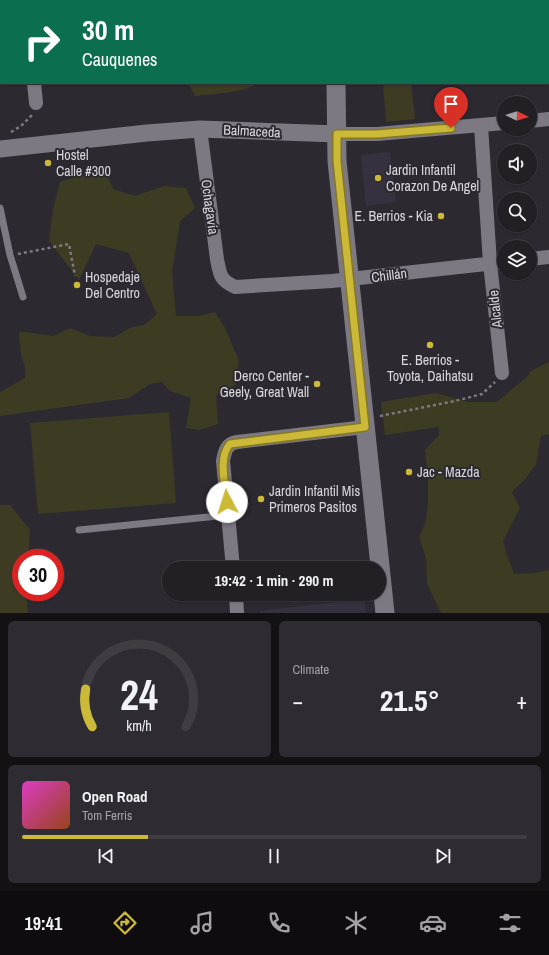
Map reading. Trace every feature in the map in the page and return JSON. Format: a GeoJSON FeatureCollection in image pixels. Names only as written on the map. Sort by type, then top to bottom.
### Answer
{"type":"FeatureCollection","features":[{"type":"Feature","properties":{"kind":"main road"},"geometry":{"type":"LineString","coordinates":[[336,84],[337,161],[379,561]]}},
{"type":"Feature","properties":{"kind":"main road"},"geometry":{"type":"LineString","coordinates":[[383,601],[385,613]]}},
{"type":"Feature","properties":{"kind":"street"},"geometry":{"type":"LineString","coordinates":[[34,84],[36,103]]}},
{"type":"Feature","properties":{"kind":"street"},"geometry":{"type":"LineString","coordinates":[[537,120],[549,119]]}},
{"type":"Feature","properties":{"kind":"street","name":"Balmaceda"},"geometry":{"type":"LineString","coordinates":[[0,149],[147,133],[200,129],[377,134],[497,125]]}},
{"type":"Feature","properties":{"kind":"street","name":"Alcalde"},"geometry":{"type":"LineString","coordinates":[[481,126],[497,263]]}},
{"type":"Feature","properties":{"kind":"street","name":"Ochagavía"},"geometry":{"type":"LineString","coordinates":[[200,129],[217,259],[221,277],[227,283]]}},
{"type":"Feature","properties":{"kind":"street"},"geometry":{"type":"LineString","coordinates":[[537,258],[549,257]]}},
{"type":"Feature","properties":{"kind":"street","name":"Chillán"},"geometry":{"type":"LineString","coordinates":[[227,283],[235,287],[349,280],[497,263]]}},
{"type":"Feature","properties":{"kind":"street","name":"Alcalde"},"geometry":{"type":"LineString","coordinates":[[498,280],[502,373]]}},
{"type":"Feature","properties":{"kind":"street"},"geometry":{"type":"LineString","coordinates":[[232,561],[223,460],[226,448],[230,444],[237,442],[365,427]]}},
{"type":"Feature","properties":{"kind":"street"},"geometry":{"type":"LineString","coordinates":[[237,601],[238,613]]}},
{"type":"Feature","properties":{"kind":"lane"},"geometry":{"type":"LineString","coordinates":[[0,208],[10,255],[23,297]]}},
{"type":"Feature","properties":{"kind":"lane"},"geometry":{"type":"LineString","coordinates":[[79,530],[228,515]]}},
{"type":"Feature","properties":{"kind":"path"},"geometry":{"type":"LineString","coordinates":[[6,132],[12,132],[21,126],[37,109],[36,103]]}},
{"type":"Feature","properties":{"kind":"path"},"geometry":{"type":"LineString","coordinates":[[10,255],[69,244],[75,276]]}},
{"type":"Feature","properties":{"kind":"path"},"geometry":{"type":"LineString","coordinates":[[380,416],[482,394],[502,373]]}},
{"type":"Feature","properties":{"kind":"shaded area"},"geometry":{"type":"Polygon","coordinates":[[[189,84],[256,84],[236,91],[195,96],[189,84]]]}},
{"type":"Feature","properties":{"kind":"shaded area"},"geometry":{"type":"Polygon","coordinates":[[[383,84],[411,84],[415,119],[386,122],[383,84]]]}},
{"type":"Feature","properties":{"kind":"shaded area","name":"Jardin Infantil Corazon De Angel"},"geometry":{"type":"Polygon","coordinates":[[[390,152],[396,202],[366,206],[361,155],[390,152]]]}},
{"type":"Feature","properties":{"kind":"shaded area"},"geometry":{"type":"Polygon","coordinates":[[[104,168],[113,189],[135,196],[164,186],[186,188],[195,208],[180,221],[172,272],[176,316],[199,316],[215,312],[225,328],[239,361],[235,385],[216,395],[218,424],[199,430],[186,428],[191,398],[170,391],[162,382],[150,384],[129,398],[0,416],[0,392],[25,378],[25,366],[21,356],[19,332],[53,336],[70,328],[90,336],[114,337],[132,327],[144,325],[157,314],[129,253],[96,244],[79,280],[49,241],[53,209],[60,182],[104,168]]]}},
{"type":"Feature","properties":{"kind":"shaded area"},"geometry":{"type":"Polygon","coordinates":[[[549,362],[549,434],[541,436],[536,464],[526,478],[512,492],[520,508],[503,541],[514,574],[534,573],[549,570],[549,613],[441,613],[427,584],[426,558],[419,537],[425,524],[428,507],[428,474],[425,450],[439,435],[439,427],[385,435],[381,402],[436,393],[468,402],[497,402],[527,377],[531,371],[549,362]]]}},
{"type":"Feature","properties":{"kind":"shaded area"},"geometry":{"type":"Polygon","coordinates":[[[169,412],[176,503],[38,514],[30,423],[169,412]]]}},
{"type":"Feature","properties":{"kind":"shaded area"},"geometry":{"type":"Polygon","coordinates":[[[0,505],[10,505],[30,530],[29,549],[12,549],[12,601],[27,601],[28,613],[0,613],[0,505]]]}},
{"type":"Feature","properties":{"kind":"shaded area"},"geometry":{"type":"Polygon","coordinates":[[[347,601],[364,601],[366,613],[260,613],[260,611],[347,601]]]}},
{"type":"Feature","properties":{"kind":"place","name":"Hostel Calle #300"},"geometry":{"type":"Point","coordinates":[48,163]}},
{"type":"Feature","properties":{"kind":"place","name":"Jardin Infantil Corazon De Angel"},"geometry":{"type":"Point","coordinates":[378,178]}},
{"type":"Feature","properties":{"kind":"place","name":"E. Berrios - Kia"},"geometry":{"type":"Point","coordinates":[441,216]}},
{"type":"Feature","properties":{"kind":"place","name":"Hospedaje Del Centro"},"geometry":{"type":"Point","coordinates":[77,285]}},
{"type":"Feature","properties":{"kind":"place","name":"E. Berrios - Toyota, Daihatsu"},"geometry":{"type":"Point","coordinates":[430,345]}},
{"type":"Feature","properties":{"kind":"place","name":"Derco Center - Geely, Great Wall"},"geometry":{"type":"Point","coordinates":[317,384]}},
{"type":"Feature","properties":{"kind":"place","name":"Jac - Mazda"},"geometry":{"type":"Point","coordinates":[409,472]}},
{"type":"Feature","properties":{"kind":"place","name":"Jardin Infantil Mis Primeros Pasitos"},"geometry":{"type":"Point","coordinates":[261,499]}},
{"type":"Feature","properties":{"kind":"route"},"geometry":{"type":"LineString","coordinates":[[227,502],[223,460],[226,448],[230,444],[365,427],[337,161],[337,134],[377,134],[451,128]]}}]}
